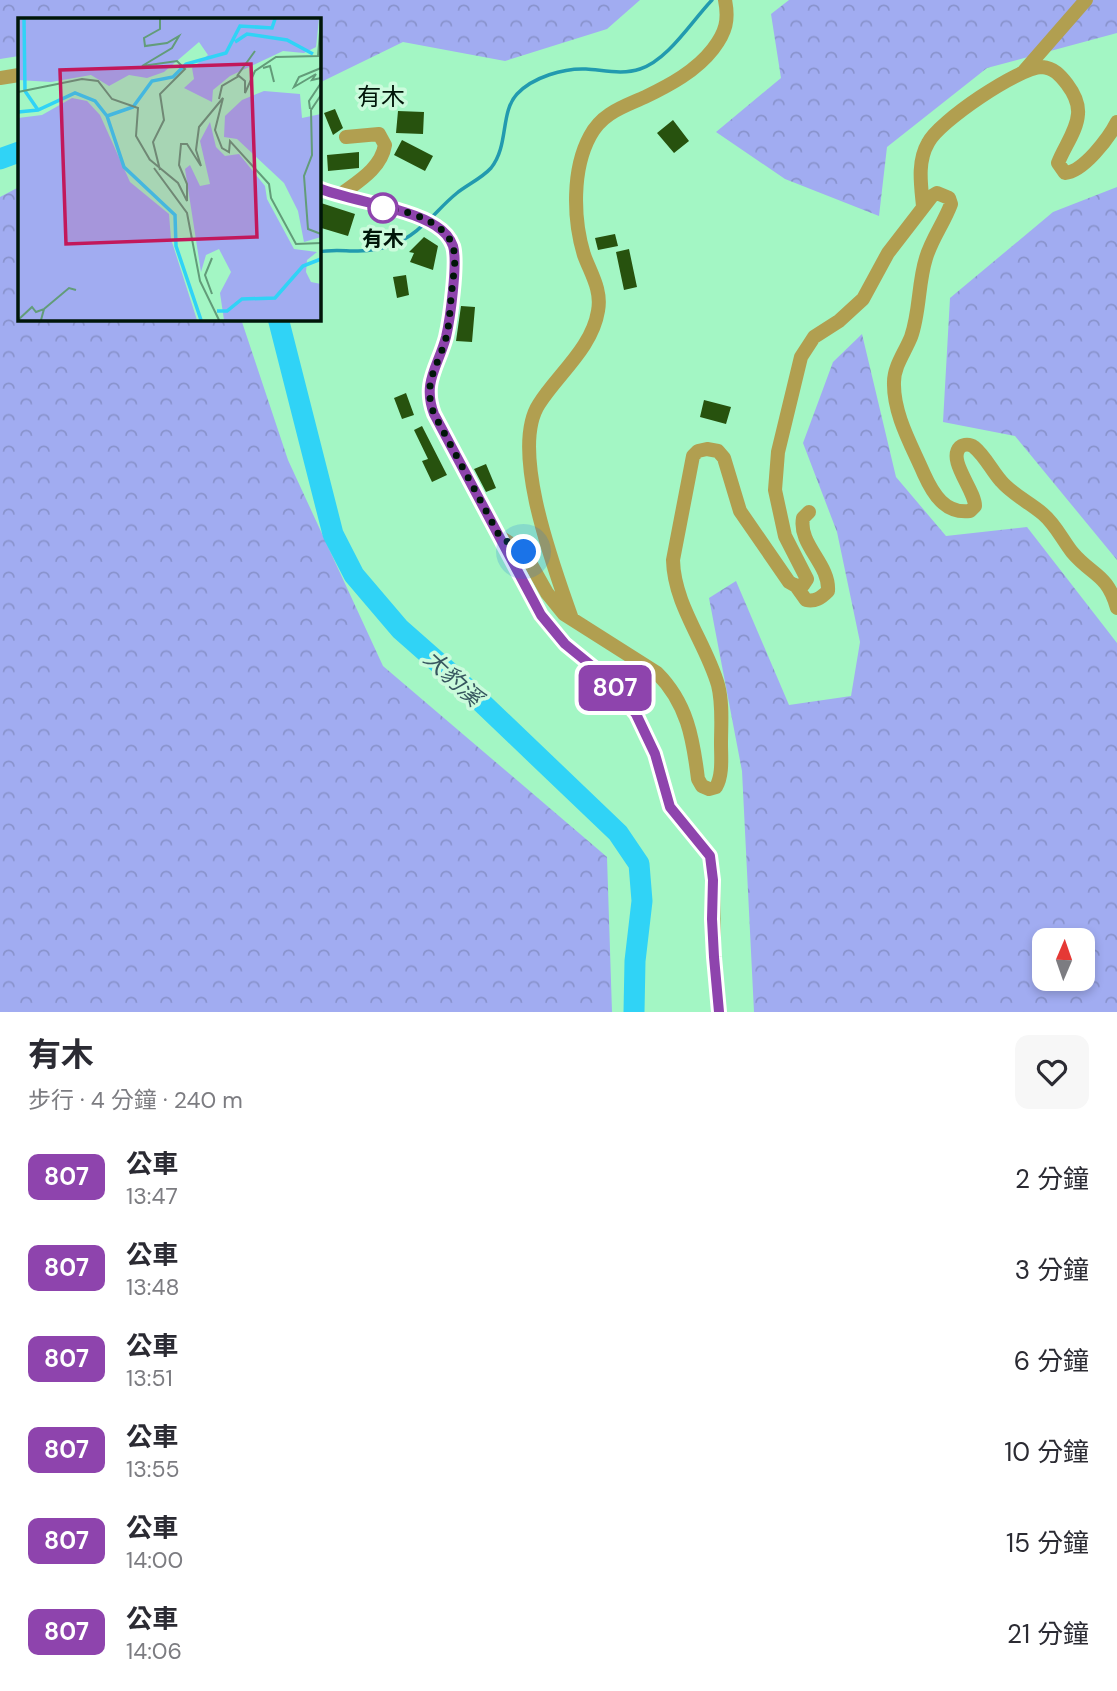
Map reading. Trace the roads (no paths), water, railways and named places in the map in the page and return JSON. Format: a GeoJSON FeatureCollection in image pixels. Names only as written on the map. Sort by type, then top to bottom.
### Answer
{"type":"FeatureCollection","features":[{"type":"Feature","properties":{"kind":"street"},"geometry":{"type":"LineString","coordinates":[[572,620],[549,552],[535,493],[528,435],[531,419],[539,403],[574,359],[592,328],[598,311],[599,295],[580,235],[577,186],[581,159],[596,124],[613,110],[678,80],[705,60],[722,37],[729,19],[725,0]]}},
{"type":"Feature","properties":{"kind":"street"},"geometry":{"type":"LineString","coordinates":[[1024,71],[1086,0]]}},
{"type":"Feature","properties":{"kind":"street"},"geometry":{"type":"LineString","coordinates":[[923,206],[920,178],[928,142],[941,126],[1024,71],[1040,67],[1054,69],[1067,83],[1076,100],[1078,114],[1074,130],[1058,163],[1065,173],[1073,173],[1086,162],[1105,141],[1117,122]]}},
{"type":"Feature","properties":{"kind":"street"},"geometry":{"type":"LineString","coordinates":[[0,78],[18,75]]}},
{"type":"Feature","properties":{"kind":"street"},"geometry":{"type":"LineString","coordinates":[[340,195],[370,172],[379,161],[385,145],[379,134],[346,137]]}},
{"type":"Feature","properties":{"kind":"street"},"geometry":{"type":"LineString","coordinates":[[320,189],[408,214],[434,224],[449,237],[455,257],[448,328],[429,384],[428,400],[541,615],[551,630],[603,675],[636,714],[655,754],[670,807],[710,856],[719,1012]]}},
{"type":"Feature","properties":{"kind":"street"},"geometry":{"type":"LineString","coordinates":[[796,586],[803,585],[807,579],[785,536],[775,491],[778,452],[801,357],[814,337],[839,321],[863,299],[888,253],[923,206],[937,193],[949,198],[951,204],[926,257],[911,337],[894,381],[899,413],[929,486],[950,509],[970,511],[975,506],[975,498],[959,470],[956,459],[962,445],[975,447],[1000,481],[1044,515],[1072,551],[1102,577],[1109,585],[1117,608]]}},
{"type":"Feature","properties":{"kind":"street"},"geometry":{"type":"LineString","coordinates":[[500,537],[524,552],[558,608],[572,620],[666,681],[679,700],[691,729],[698,779],[702,786],[709,789],[716,787],[719,781],[719,689],[679,594],[673,568],[693,456],[706,449],[718,452],[724,458],[740,511],[747,524],[789,582],[796,586],[806,600],[812,601],[828,591],[826,574],[804,534],[803,519],[809,512]]}},
{"type":"Feature","properties":{"kind":"waterway"},"geometry":{"type":"LineString","coordinates":[[430,219],[453,196],[491,168],[500,150],[508,110],[517,94],[524,88],[540,78],[568,70],[627,72],[640,69],[670,49],[712,0]]}},
{"type":"Feature","properties":{"kind":"waterway","name":"大豹溪"},"geometry":{"type":"LineString","coordinates":[[0,159],[18,152]]}},
{"type":"Feature","properties":{"kind":"waterway"},"geometry":{"type":"LineString","coordinates":[[320,252],[367,251],[385,247],[410,236],[424,224]]}},
{"type":"Feature","properties":{"kind":"waterway","name":"大豹溪"},"geometry":{"type":"LineString","coordinates":[[279,320],[333,534],[354,575],[400,629],[459,681],[618,833],[639,864],[642,901],[635,961],[634,1012]]}},
{"type":"Feature","properties":{"kind":"place","name":"有木"},"geometry":{"type":"Point","coordinates":[383,208]}},
{"type":"Feature","properties":{"kind":"district","name":"有木"},"geometry":{"type":"Point","coordinates":[381,96]}}]}
